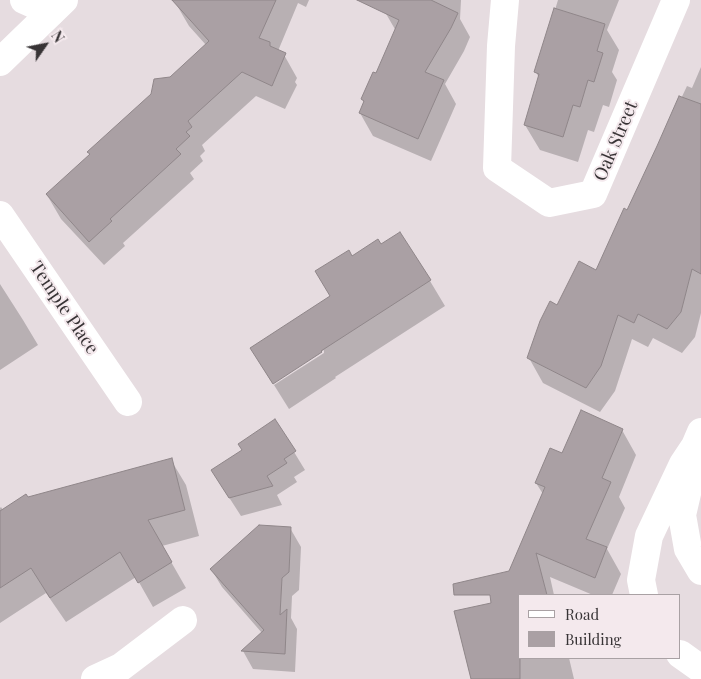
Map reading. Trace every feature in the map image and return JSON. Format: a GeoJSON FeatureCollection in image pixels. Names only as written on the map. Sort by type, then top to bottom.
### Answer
{"type":"FeatureCollection","features":[{"type":"Feature","properties":{"kind":"street"},"geometry":{"type":"LineString","coordinates":[[24,0],[58,6]]}},
{"type":"Feature","properties":{"kind":"street","name":"Oak Street"},"geometry":{"type":"LineString","coordinates":[[505,0],[497,168],[549,203],[593,194],[676,0]]}},
{"type":"Feature","properties":{"kind":"street"},"geometry":{"type":"LineString","coordinates":[[0,62],[58,6]]}},
{"type":"Feature","properties":{"kind":"street","name":"Temple Place"},"geometry":{"type":"LineString","coordinates":[[0,214],[128,402]]}},
{"type":"Feature","properties":{"kind":"street"},"geometry":{"type":"LineString","coordinates":[[698,439],[682,515],[688,549],[701,571]]}},
{"type":"Feature","properties":{"kind":"street"},"geometry":{"type":"LineString","coordinates":[[644,594],[641,580],[649,536],[683,464],[698,439]]}},
{"type":"Feature","properties":{"kind":"street"},"geometry":{"type":"LineString","coordinates":[[95,679],[121,667],[183,620]]}},
{"type":"Feature","properties":{"kind":"street"},"geometry":{"type":"LineString","coordinates":[[681,655],[701,669]]}},
{"type":"Feature","properties":{"kind":"building"},"geometry":{"type":"Polygon","coordinates":[[[172,0],[276,0],[259,38],[270,42],[270,46],[286,53],[272,86],[242,72],[188,121],[192,127],[186,132],[190,136],[176,149],[181,154],[110,219],[112,221],[89,242],[46,194],[90,154],[87,152],[151,94],[154,79],[170,77],[209,41],[172,0]]]}},
{"type":"Feature","properties":{"kind":"building"},"geometry":{"type":"Polygon","coordinates":[[[357,0],[431,0],[458,13],[425,72],[444,80],[418,139],[359,113],[364,101],[361,99],[373,72],[376,73],[399,20],[357,0]]]}},
{"type":"Feature","properties":{"kind":"building"},"geometry":{"type":"Polygon","coordinates":[[[554,8],[605,24],[597,51],[603,53],[594,82],[588,80],[580,107],[573,105],[563,137],[524,125],[539,74],[534,72],[554,8]]]}},
{"type":"Feature","properties":{"kind":"building"},"geometry":{"type":"Polygon","coordinates":[[[679,96],[701,104],[701,274],[692,269],[681,312],[667,329],[638,314],[634,323],[618,315],[601,366],[586,388],[527,358],[540,321],[550,301],[557,305],[579,261],[596,270],[624,208],[627,210],[679,96]]]}},
{"type":"Feature","properties":{"kind":"building"},"geometry":{"type":"Polygon","coordinates":[[[400,232],[431,280],[273,384],[250,348],[330,296],[315,271],[349,250],[352,256],[378,239],[381,244],[400,232]]]}},
{"type":"Feature","properties":{"kind":"building"},"geometry":{"type":"Polygon","coordinates":[[[581,410],[623,429],[602,478],[611,482],[586,539],[607,547],[595,578],[536,553],[547,594],[518,594],[518,659],[520,659],[520,679],[471,679],[454,611],[491,603],[490,595],[454,595],[453,584],[509,571],[545,487],[535,483],[550,448],[562,453],[581,410]]]}},
{"type":"Feature","properties":{"kind":"building"},"geometry":{"type":"Polygon","coordinates":[[[275,419],[296,451],[284,459],[287,463],[267,476],[273,486],[229,498],[211,470],[242,450],[238,444],[275,419]]]}},
{"type":"Feature","properties":{"kind":"building"},"geometry":{"type":"Polygon","coordinates":[[[172,458],[185,510],[148,520],[172,562],[138,583],[120,552],[50,598],[31,568],[0,588],[0,511],[26,494],[28,497],[172,458]]]}},
{"type":"Feature","properties":{"kind":"building"},"geometry":{"type":"Polygon","coordinates":[[[259,525],[291,527],[289,572],[282,578],[280,615],[287,609],[285,654],[241,651],[264,630],[210,569],[259,525]]]}}]}
